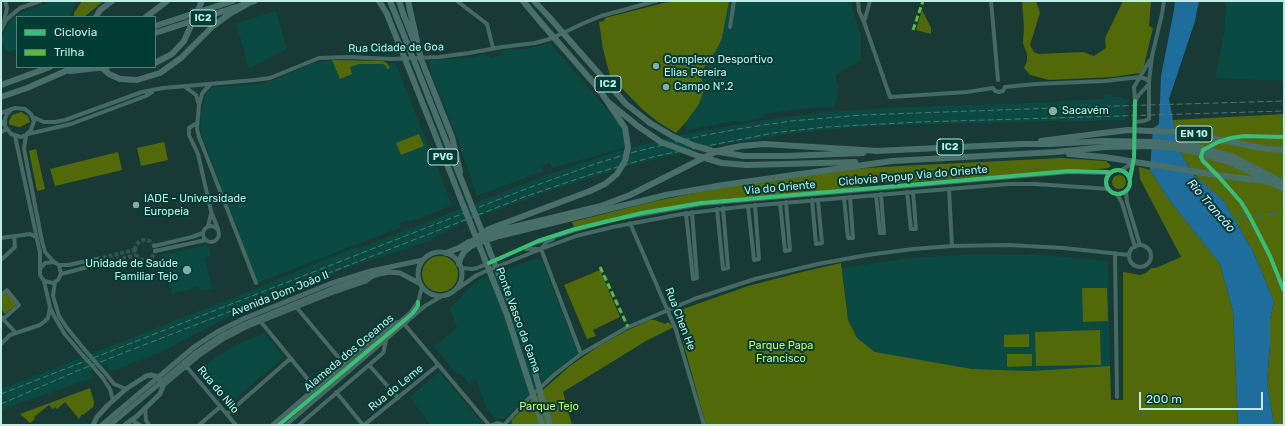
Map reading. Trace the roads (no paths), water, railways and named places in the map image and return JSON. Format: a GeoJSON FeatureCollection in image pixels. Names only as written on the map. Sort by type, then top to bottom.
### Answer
{"type":"FeatureCollection","features":[{"type":"Feature","properties":{"kind":"highway"},"geometry":{"type":"LineString","coordinates":[[97,16],[100,10],[112,1]]}},
{"type":"Feature","properties":{"kind":"highway"},"geometry":{"type":"LineString","coordinates":[[147,16],[167,1]]}},
{"type":"Feature","properties":{"kind":"highway"},"geometry":{"type":"LineString","coordinates":[[156,62],[172,54],[184,41],[202,1]]}},
{"type":"Feature","properties":{"kind":"highway","name":"IC2"},"geometry":{"type":"LineString","coordinates":[[156,26],[234,1]]}},
{"type":"Feature","properties":{"kind":"highway","name":"Ponte Vasco da Gama"},"geometry":{"type":"LineString","coordinates":[[380,1],[387,14],[507,315],[524,364],[542,425]]}},
{"type":"Feature","properties":{"kind":"highway","name":"Ponte Vasco da Gama"},"geometry":{"type":"LineString","coordinates":[[390,1],[521,330],[550,425]]}},
{"type":"Feature","properties":{"kind":"highway"},"geometry":{"type":"LineString","coordinates":[[398,1],[452,137],[464,189]]}},
{"type":"Feature","properties":{"kind":"highway"},"geometry":{"type":"LineString","coordinates":[[408,1],[421,59]]}},
{"type":"Feature","properties":{"kind":"highway"},"geometry":{"type":"LineString","coordinates":[[518,1],[533,14]]}},
{"type":"Feature","properties":{"kind":"highway","name":"IC2"},"geometry":{"type":"LineString","coordinates":[[523,1],[598,88],[607,101],[639,127],[658,139],[698,156],[722,163],[746,165],[856,162],[873,164],[900,160],[1056,152],[1104,144],[1155,146],[1192,151],[1229,162],[1284,189]]}},
{"type":"Feature","properties":{"kind":"highway","name":"IC2"},"geometry":{"type":"LineString","coordinates":[[534,1],[626,104],[656,128],[680,140],[713,151],[744,156],[786,156],[855,154],[879,151],[1022,144],[1104,144],[1155,142],[1192,146],[1231,156],[1284,182]]}},
{"type":"Feature","properties":{"kind":"highway"},"geometry":{"type":"LineString","coordinates":[[101,68],[109,74],[120,79],[138,80],[160,73],[181,58],[223,18],[253,2]]}},
{"type":"Feature","properties":{"kind":"highway","name":"IC2"},"geometry":{"type":"LineString","coordinates":[[156,33],[253,2]]}},
{"type":"Feature","properties":{"kind":"highway"},"geometry":{"type":"LineString","coordinates":[[1,85],[47,68]]}},
{"type":"Feature","properties":{"kind":"highway"},"geometry":{"type":"LineString","coordinates":[[1,97],[27,88],[73,68]]}},
{"type":"Feature","properties":{"kind":"highway"},"geometry":{"type":"LineString","coordinates":[[66,71],[97,68]]}},
{"type":"Feature","properties":{"kind":"highway"},"geometry":{"type":"LineString","coordinates":[[446,253],[468,243],[489,229],[590,191],[605,184],[617,174],[625,161],[628,147],[625,128],[607,101]]}},
{"type":"Feature","properties":{"kind":"highway","name":"EN 10"},"geometry":{"type":"LineString","coordinates":[[1022,144],[1128,130],[1175,132],[1266,149],[1284,150]]}},
{"type":"Feature","properties":{"kind":"highway"},"geometry":{"type":"LineString","coordinates":[[468,243],[497,231],[601,206],[630,195],[717,151],[741,146],[764,144],[879,151]]}},
{"type":"Feature","properties":{"kind":"highway"},"geometry":{"type":"LineString","coordinates":[[1056,152],[1104,157],[1258,182],[1284,182]]}},
{"type":"Feature","properties":{"kind":"highway"},"geometry":{"type":"LineString","coordinates":[[460,266],[460,258],[471,246],[499,236],[666,195],[731,184],[873,164]]}},
{"type":"Feature","properties":{"kind":"main road"},"geometry":{"type":"LineString","coordinates":[[434,253],[446,253],[452,256],[460,266],[462,275],[460,282],[457,288],[447,295],[434,296],[427,293],[421,285],[418,271],[423,260],[434,253]]}},
{"type":"Feature","properties":{"kind":"main road","name":"Avenida Dom João II"},"geometry":{"type":"LineString","coordinates":[[102,425],[161,382],[194,347],[217,332],[243,319],[332,284],[364,273],[423,260]]}},
{"type":"Feature","properties":{"kind":"main road","name":"Avenida Dom João II"},"geometry":{"type":"LineString","coordinates":[[110,425],[198,352],[220,337],[245,324],[319,294],[387,272],[400,273],[421,285]]}},
{"type":"Feature","properties":{"kind":"main road"},"geometry":{"type":"LineString","coordinates":[[95,424],[98,417],[113,400],[126,389],[146,376],[150,375],[161,382]]}},
{"type":"Feature","properties":{"kind":"main road","name":"Avenida Dom João II"},"geometry":{"type":"LineString","coordinates":[[125,425],[160,394],[161,382]]}},
{"type":"Feature","properties":{"kind":"street"},"geometry":{"type":"LineString","coordinates":[[5,1],[7,8],[10,12],[14,13]]}},
{"type":"Feature","properties":{"kind":"street"},"geometry":{"type":"LineString","coordinates":[[2,27],[10,16],[20,8],[40,1]]}},
{"type":"Feature","properties":{"kind":"street"},"geometry":{"type":"LineString","coordinates":[[457,1],[486,24],[493,48]]}},
{"type":"Feature","properties":{"kind":"street","name":"Rua Cidade de Goa"},"geometry":{"type":"LineString","coordinates":[[33,117],[44,122],[55,122],[65,120],[135,94],[184,86],[270,78],[319,58],[348,57],[392,59],[439,57],[493,48],[527,45],[545,41],[590,20],[656,1]]}},
{"type":"Feature","properties":{"kind":"street"},"geometry":{"type":"LineString","coordinates":[[730,27],[734,1]]}},
{"type":"Feature","properties":{"kind":"street"},"geometry":{"type":"LineString","coordinates":[[858,1],[859,12],[864,22],[890,97],[967,92],[993,88],[995,91],[999,92],[1003,91],[1005,87],[1125,79],[1140,76],[1146,79],[1149,83]]}},
{"type":"Feature","properties":{"kind":"street"},"geometry":{"type":"LineString","coordinates":[[864,22],[870,1]]}},
{"type":"Feature","properties":{"kind":"street"},"geometry":{"type":"LineString","coordinates":[[992,1],[998,80]]}},
{"type":"Feature","properties":{"kind":"street"},"geometry":{"type":"LineString","coordinates":[[1135,122],[1144,122],[1149,119],[1149,83],[1152,56],[1164,1]]}},
{"type":"Feature","properties":{"kind":"street"},"geometry":{"type":"LineString","coordinates":[[2,27],[7,8]]}},
{"type":"Feature","properties":{"kind":"street"},"geometry":{"type":"LineString","coordinates":[[1134,87],[1152,56]]}},
{"type":"Feature","properties":{"kind":"street"},"geometry":{"type":"LineString","coordinates":[[1125,79],[1131,81],[1134,87],[1135,101],[1134,158],[1130,184],[1126,191],[1127,202],[1140,245]]}},
{"type":"Feature","properties":{"kind":"street"},"geometry":{"type":"LineString","coordinates":[[993,88],[993,84],[998,80]]}},
{"type":"Feature","properties":{"kind":"street"},"geometry":{"type":"LineString","coordinates":[[998,80],[1002,82],[1005,87]]}},
{"type":"Feature","properties":{"kind":"street"},"geometry":{"type":"LineString","coordinates":[[1135,101],[1149,83]]}},
{"type":"Feature","properties":{"kind":"street"},"geometry":{"type":"LineString","coordinates":[[211,84],[202,94],[199,105],[197,123],[199,137],[256,283]]}},
{"type":"Feature","properties":{"kind":"street"},"geometry":{"type":"LineString","coordinates":[[197,85],[202,94]]}},
{"type":"Feature","properties":{"kind":"street"},"geometry":{"type":"LineString","coordinates":[[197,85],[196,94],[199,105]]}},
{"type":"Feature","properties":{"kind":"street"},"geometry":{"type":"LineString","coordinates":[[184,86],[196,94]]}},
{"type":"Feature","properties":{"kind":"street","name":"Rua Cidade de Goa"},"geometry":{"type":"LineString","coordinates":[[27,134],[71,124],[146,96],[155,90]]}},
{"type":"Feature","properties":{"kind":"street"},"geometry":{"type":"LineString","coordinates":[[1,113],[20,108],[29,111],[33,117],[33,126],[27,134],[24,149],[44,250],[54,262],[59,265],[68,266],[97,259]]}},
{"type":"Feature","properties":{"kind":"street"},"geometry":{"type":"LineString","coordinates":[[6,127],[5,119],[11,110]]}},
{"type":"Feature","properties":{"kind":"street"},"geometry":{"type":"LineString","coordinates":[[1,121],[11,134],[15,136],[27,134]]}},
{"type":"Feature","properties":{"kind":"street"},"geometry":{"type":"LineString","coordinates":[[155,251],[206,240],[210,242],[216,241],[219,234],[211,211],[198,154],[189,135],[189,128],[197,123]]}},
{"type":"Feature","properties":{"kind":"street"},"geometry":{"type":"LineString","coordinates":[[1,132],[6,127]]}},
{"type":"Feature","properties":{"kind":"street"},"geometry":{"type":"LineString","coordinates":[[15,136],[40,258],[40,275],[44,281],[50,307],[60,327],[79,351],[104,376],[114,384],[126,389]]}},
{"type":"Feature","properties":{"kind":"street"},"geometry":{"type":"LineString","coordinates":[[1256,229],[1241,202],[1203,161],[1201,154],[1206,148],[1231,138],[1244,136],[1284,137]]}},
{"type":"Feature","properties":{"kind":"street"},"geometry":{"type":"LineString","coordinates":[[1134,158],[1128,166],[1122,170],[1113,170],[1106,181],[1109,189],[1117,194],[1122,203],[1135,247]]}},
{"type":"Feature","properties":{"kind":"street"},"geometry":{"type":"LineString","coordinates":[[1122,170],[1130,178]]}},
{"type":"Feature","properties":{"kind":"street","name":"Via do Oriente"},"geometry":{"type":"LineString","coordinates":[[460,266],[472,270],[538,242],[565,233],[616,219],[702,204],[1069,172],[1110,173]]}},
{"type":"Feature","properties":{"kind":"street"},"geometry":{"type":"LineString","coordinates":[[949,189],[961,181]]}},
{"type":"Feature","properties":{"kind":"street"},"geometry":{"type":"LineString","coordinates":[[935,183],[949,189]]}},
{"type":"Feature","properties":{"kind":"street","name":"Via do Oriente"},"geometry":{"type":"LineString","coordinates":[[457,288],[482,272],[576,236],[630,223],[692,212],[786,202],[1008,184],[1035,184],[1109,189]]}},
{"type":"Feature","properties":{"kind":"street"},"geometry":{"type":"LineString","coordinates":[[949,189],[952,246]]}},
{"type":"Feature","properties":{"kind":"street"},"geometry":{"type":"LineString","coordinates":[[1117,194],[1126,191]]}},
{"type":"Feature","properties":{"kind":"street"},"geometry":{"type":"LineString","coordinates":[[907,192],[911,229],[916,229],[912,192]]}},
{"type":"Feature","properties":{"kind":"street"},"geometry":{"type":"LineString","coordinates":[[876,195],[880,233],[884,233],[881,194]]}},
{"type":"Feature","properties":{"kind":"street"},"geometry":{"type":"LineString","coordinates":[[844,198],[848,238],[853,238],[850,197]]}},
{"type":"Feature","properties":{"kind":"street"},"geometry":{"type":"LineString","coordinates":[[812,200],[816,244],[822,243],[818,200]]}},
{"type":"Feature","properties":{"kind":"street"},"geometry":{"type":"LineString","coordinates":[[780,203],[785,251],[790,250],[786,202]]}},
{"type":"Feature","properties":{"kind":"street"},"geometry":{"type":"LineString","coordinates":[[748,206],[754,260],[759,259],[755,205]]}},
{"type":"Feature","properties":{"kind":"street"},"geometry":{"type":"LineString","coordinates":[[717,209],[723,269],[728,268],[723,208]]}},
{"type":"Feature","properties":{"kind":"street"},"geometry":{"type":"LineString","coordinates":[[154,246],[203,233],[208,226],[211,211]]}},
{"type":"Feature","properties":{"kind":"street"},"geometry":{"type":"LineString","coordinates":[[686,213],[692,279],[697,278],[692,212]]}},
{"type":"Feature","properties":{"kind":"street"},"geometry":{"type":"LineString","coordinates":[[616,219],[630,223],[643,214]]}},
{"type":"Feature","properties":{"kind":"street","name":"Rua Chen He"},"geometry":{"type":"LineString","coordinates":[[630,223],[668,310],[678,337],[704,425]]}},
{"type":"Feature","properties":{"kind":"street"},"geometry":{"type":"LineString","coordinates":[[208,226],[213,226],[218,229]]}},
{"type":"Feature","properties":{"kind":"street"},"geometry":{"type":"LineString","coordinates":[[203,233],[206,240]]}},
{"type":"Feature","properties":{"kind":"street"},"geometry":{"type":"LineString","coordinates":[[541,249],[547,242],[565,233]]}},
{"type":"Feature","properties":{"kind":"street"},"geometry":{"type":"LineString","coordinates":[[1,238],[30,234],[34,234],[36,237]]}},
{"type":"Feature","properties":{"kind":"street"},"geometry":{"type":"LineString","coordinates":[[1,260],[15,247],[14,236]]}},
{"type":"Feature","properties":{"kind":"street"},"geometry":{"type":"LineString","coordinates":[[492,425],[497,423],[503,425],[554,375],[581,354],[626,328],[694,299],[747,282],[818,264],[897,250],[952,246],[1012,245],[1064,248],[1129,255]]}},
{"type":"Feature","properties":{"kind":"street"},"geometry":{"type":"LineString","coordinates":[[1140,245],[1144,246],[1151,252],[1151,261],[1144,267],[1135,266],[1130,260],[1129,255],[1131,250],[1140,245]]}},
{"type":"Feature","properties":{"kind":"street"},"geometry":{"type":"LineString","coordinates":[[512,253],[530,248],[541,249]]}},
{"type":"Feature","properties":{"kind":"street"},"geometry":{"type":"LineString","coordinates":[[541,249],[581,354]]}},
{"type":"Feature","properties":{"kind":"street"},"geometry":{"type":"LineString","coordinates":[[1115,253],[1118,397]]}},
{"type":"Feature","properties":{"kind":"street"},"geometry":{"type":"LineString","coordinates":[[40,269],[45,263],[54,262]]}},
{"type":"Feature","properties":{"kind":"street"},"geometry":{"type":"LineString","coordinates":[[99,264],[62,274],[55,282],[52,296],[65,326],[104,376],[113,400]]}},
{"type":"Feature","properties":{"kind":"street"},"geometry":{"type":"LineString","coordinates":[[59,265],[62,274]]}},
{"type":"Feature","properties":{"kind":"street"},"geometry":{"type":"LineString","coordinates":[[161,382],[222,340],[261,322],[367,281],[374,275]]}},
{"type":"Feature","properties":{"kind":"street"},"geometry":{"type":"LineString","coordinates":[[44,281],[50,283],[55,282]]}},
{"type":"Feature","properties":{"kind":"street","name":"Alameda dos Oceanos"},"geometry":{"type":"LineString","coordinates":[[277,425],[402,320],[416,306],[421,285]]}},
{"type":"Feature","properties":{"kind":"street"},"geometry":{"type":"LineString","coordinates":[[1,295],[7,290],[19,305],[2,318],[16,333]]}},
{"type":"Feature","properties":{"kind":"street","name":"Alameda dos Oceanos"},"geometry":{"type":"LineString","coordinates":[[286,425],[430,302],[442,296]]}},
{"type":"Feature","properties":{"kind":"street"},"geometry":{"type":"LineString","coordinates":[[1,344],[8,337],[16,333],[40,325],[48,318],[50,307]]}},
{"type":"Feature","properties":{"kind":"street"},"geometry":{"type":"LineString","coordinates":[[297,308],[344,364]]}},
{"type":"Feature","properties":{"kind":"street","name":"Alameda dos Oceanos"},"geometry":{"type":"LineString","coordinates":[[272,425],[392,324],[402,320]]}},
{"type":"Feature","properties":{"kind":"street"},"geometry":{"type":"LineString","coordinates":[[261,322],[315,388]]}},
{"type":"Feature","properties":{"kind":"street"},"geometry":{"type":"LineString","coordinates":[[404,325],[489,425]]}},
{"type":"Feature","properties":{"kind":"street","name":"Alameda dos Oceanos"},"geometry":{"type":"LineString","coordinates":[[299,425],[383,353],[386,340]]}},
{"type":"Feature","properties":{"kind":"street"},"geometry":{"type":"LineString","coordinates":[[227,414],[290,358]]}},
{"type":"Feature","properties":{"kind":"street"},"geometry":{"type":"LineString","coordinates":[[369,365],[398,398]]}},
{"type":"Feature","properties":{"kind":"street","name":"Rua do Nilo"},"geometry":{"type":"LineString","coordinates":[[186,366],[236,425]]}},
{"type":"Feature","properties":{"kind":"street","name":"Rua do Leme"},"geometry":{"type":"LineString","coordinates":[[364,425],[438,366]]}},
{"type":"Feature","properties":{"kind":"street"},"geometry":{"type":"LineString","coordinates":[[336,392],[364,425]]}},
{"type":"Feature","properties":{"kind":"street"},"geometry":{"type":"LineString","coordinates":[[199,425],[220,407]]}},
{"type":"Feature","properties":{"kind":"street"},"geometry":{"type":"LineString","coordinates":[[145,408],[146,420],[149,425]]}},
{"type":"Feature","properties":{"kind":"street"},"geometry":{"type":"LineString","coordinates":[[131,420],[140,425]]}},
{"type":"Feature","properties":{"kind":"water","name":"Rio Trancão"},"geometry":{"type":"Polygon","coordinates":[[[1175,1],[1199,1],[1195,21],[1169,99],[1178,147],[1195,176],[1223,200],[1253,251],[1274,302],[1270,319],[1270,345],[1267,383],[1274,425],[1238,425],[1233,311],[1220,264],[1170,201],[1150,170],[1153,128],[1159,124],[1161,76],[1175,1]]]}},
{"type":"Feature","properties":{"kind":"waterway"},"geometry":{"type":"LineString","coordinates":[[1255,217],[1284,213]]}},
{"type":"Feature","properties":{"kind":"waterway","name":"Rio Trancão"},"geometry":{"type":"LineString","coordinates":[[1235,220],[1240,216],[1245,216]]}},
{"type":"Feature","properties":{"kind":"tunnel"},"geometry":{"type":"LineString","coordinates":[[145,240],[152,243],[155,250],[152,257],[145,260],[138,257],[135,250],[138,243],[145,240]]}},
{"type":"Feature","properties":{"kind":"tunnel"},"geometry":{"type":"LineString","coordinates":[[97,259],[134,250]]}},
{"type":"Feature","properties":{"kind":"tunnel"},"geometry":{"type":"LineString","coordinates":[[99,264],[136,255]]}},
{"type":"Feature","properties":{"kind":"railway"},"geometry":{"type":"LineString","coordinates":[[1,394],[523,190],[598,163],[634,152],[701,136],[791,121],[862,115],[1284,101]]}},
{"type":"Feature","properties":{"kind":"railway"},"geometry":{"type":"LineString","coordinates":[[1,404],[77,371],[524,197],[589,175],[656,156],[773,133],[826,127],[920,122],[1284,111]]}},
{"type":"Feature","properties":{"kind":"place","name":"Complexo Desportivo Elias Pereira"},"geometry":{"type":"Point","coordinates":[656,66]}},
{"type":"Feature","properties":{"kind":"place","name":"Campo Nº.2"},"geometry":{"type":"Point","coordinates":[666,87]}},
{"type":"Feature","properties":{"kind":"place","name":"Sacavém"},"geometry":{"type":"Point","coordinates":[1053,111]}},
{"type":"Feature","properties":{"kind":"place","name":"IADE - Universidade Europeia"},"geometry":{"type":"Point","coordinates":[136,205]}},
{"type":"Feature","properties":{"kind":"place","name":"Unidade de Saúde Familiar Tejo"},"geometry":{"type":"Point","coordinates":[187,270]}},
{"type":"Feature","properties":{"kind":"park label","name":"Parque Papa Francisco"},"geometry":{"type":"Point","coordinates":[781,352]}},
{"type":"Feature","properties":{"kind":"park label","name":"Parque Tejo"},"geometry":{"type":"Point","coordinates":[549,407]}}]}
